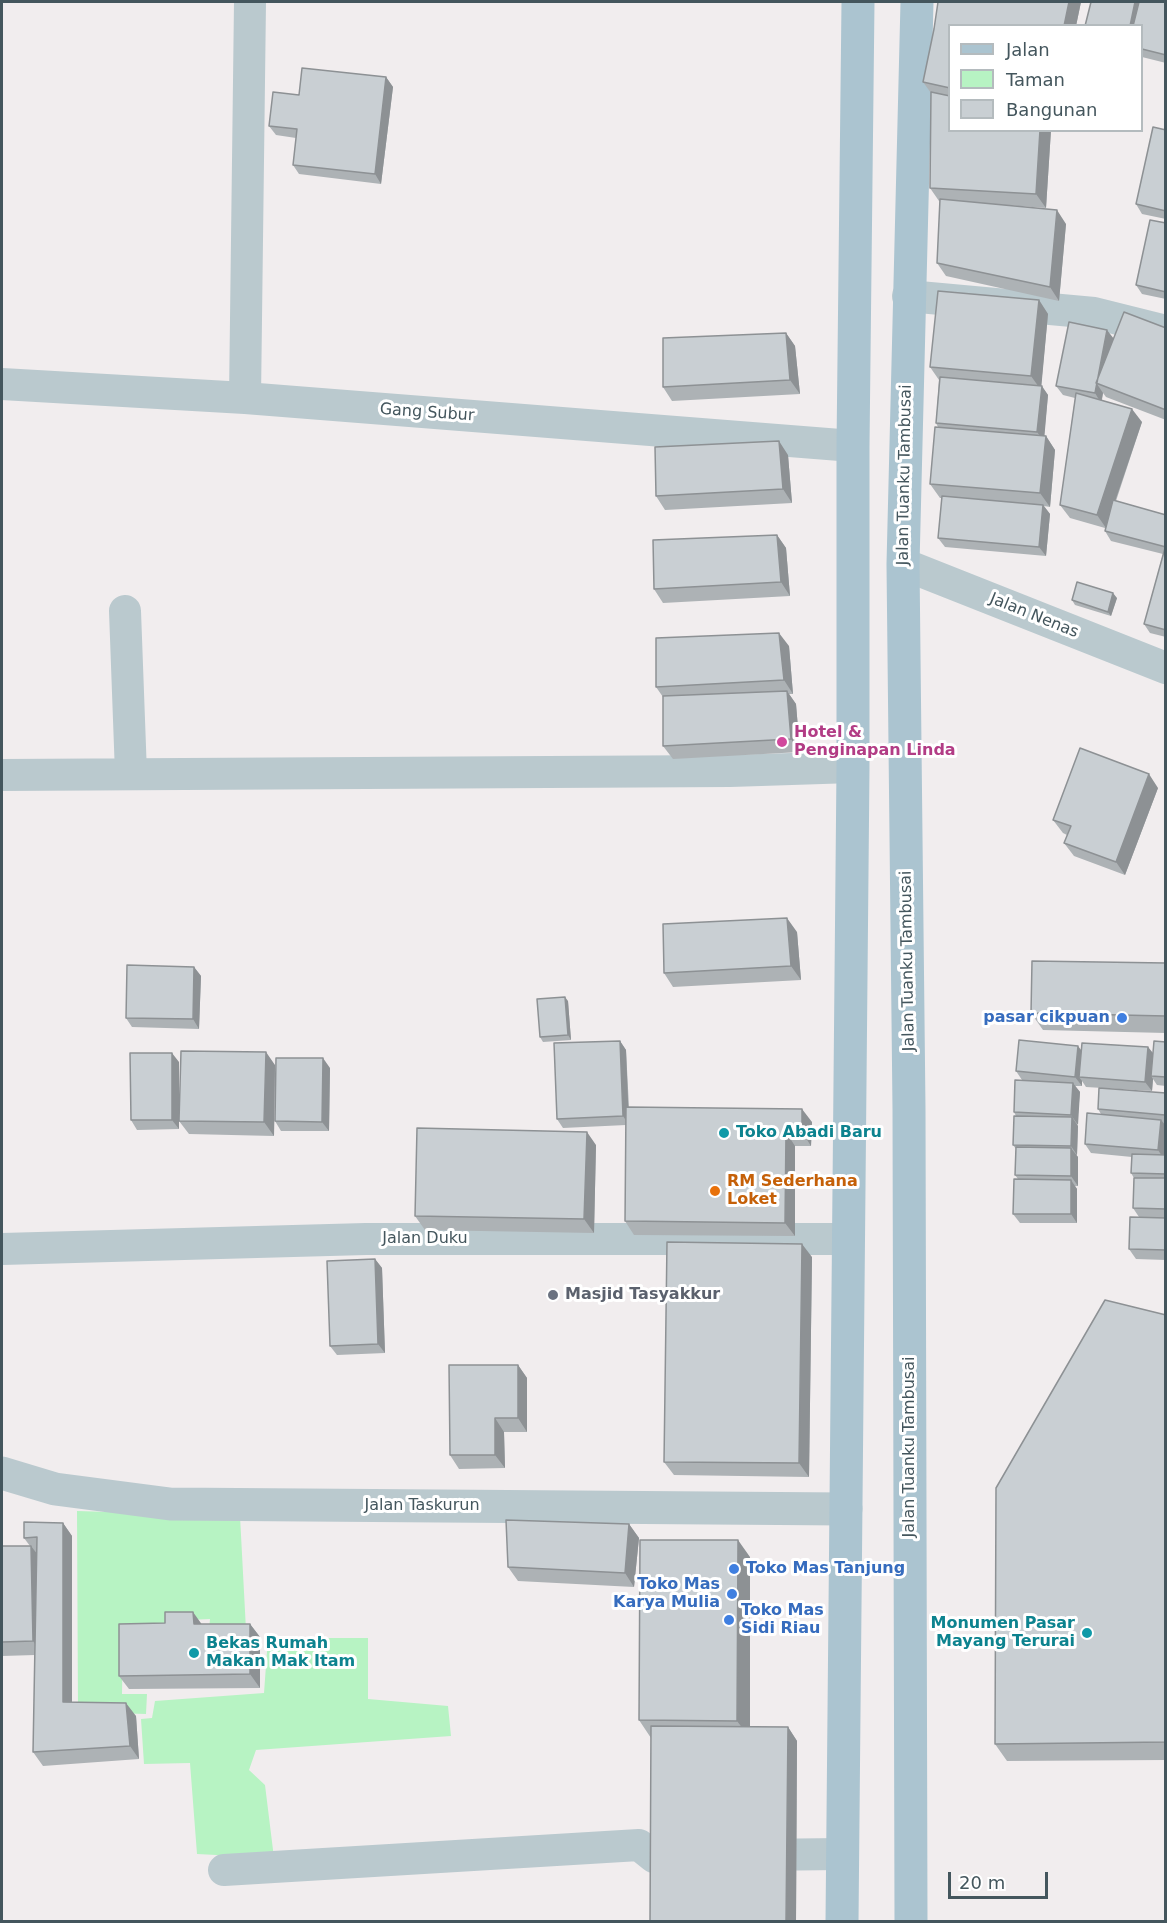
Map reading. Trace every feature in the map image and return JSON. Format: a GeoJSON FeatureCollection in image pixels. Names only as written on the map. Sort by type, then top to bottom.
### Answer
{"type":"FeatureCollection","features":[{"type":"Feature","properties":{"kind":"main road"},"geometry":{"type":"LineString","coordinates":[[842,1922],[858,2]]}},
{"type":"Feature","properties":{"kind":"main road","name":"Jalan Tuanku Tambusai"},"geometry":{"type":"LineString","coordinates":[[911,1922],[909,1099],[903,564],[917,2]]}},
{"type":"Feature","properties":{"kind":"street"},"geometry":{"type":"LineString","coordinates":[[245,398],[250,2]]}},
{"type":"Feature","properties":{"kind":"street"},"geometry":{"type":"LineString","coordinates":[[908,296],[1094,314],[1166,331]]}},
{"type":"Feature","properties":{"kind":"street","name":"Gang Subur"},"geometry":{"type":"LineString","coordinates":[[2,384],[245,398],[853,446]]}},
{"type":"Feature","properties":{"kind":"street","name":"Jalan Nenas"},"geometry":{"type":"LineString","coordinates":[[903,564],[1166,668]]}},
{"type":"Feature","properties":{"kind":"street"},"geometry":{"type":"LineString","coordinates":[[125,611],[131,774]]}},
{"type":"Feature","properties":{"kind":"street"},"geometry":{"type":"LineString","coordinates":[[2,775],[718,771],[853,767]]}},
{"type":"Feature","properties":{"kind":"street","name":"Jalan Duku"},"geometry":{"type":"LineString","coordinates":[[2,1249],[366,1239],[848,1239]]}},
{"type":"Feature","properties":{"kind":"street","name":"Jalan Taskurun"},"geometry":{"type":"LineString","coordinates":[[2,1473],[55,1489],[170,1504],[846,1509]]}},
{"type":"Feature","properties":{"kind":"street"},"geometry":{"type":"LineString","coordinates":[[224,1870],[639,1845],[654,1857],[842,1854]]}},
{"type":"Feature","properties":{"kind":"green space"},"geometry":{"type":"Polygon","coordinates":[[[77,1511],[240,1516],[246,1630],[209,1630],[210,1619],[166,1621],[165,1630],[123,1632],[122,1694],[147,1694],[146,1714],[78,1712],[77,1511]]]}},
{"type":"Feature","properties":{"kind":"green space"},"geometry":{"type":"Polygon","coordinates":[[[268,1638],[368,1638],[368,1699],[448,1706],[451,1736],[256,1750],[249,1770],[265,1785],[274,1858],[197,1854],[190,1763],[144,1764],[141,1719],[152,1718],[155,1701],[264,1693],[268,1638]]]}},
{"type":"Feature","properties":{"kind":"building"},"geometry":{"type":"Polygon","coordinates":[[[938,2],[1069,2],[1064,24],[948,24],[948,88],[923,82],[938,2]]]}},
{"type":"Feature","properties":{"kind":"building"},"geometry":{"type":"Polygon","coordinates":[[[1091,2],[1135,2],[1130,24],[1086,24],[1091,2]]]}},
{"type":"Feature","properties":{"kind":"building"},"geometry":{"type":"Polygon","coordinates":[[[1139,2],[1166,2],[1166,55],[1143,49],[1143,24],[1134,24],[1139,2]]]}},
{"type":"Feature","properties":{"kind":"building"},"geometry":{"type":"Polygon","coordinates":[[[302,68],[386,77],[375,174],[293,165],[297,129],[269,126],[273,92],[299,95],[302,68]]]}},
{"type":"Feature","properties":{"kind":"building"},"geometry":{"type":"Polygon","coordinates":[[[931,92],[948,96],[948,132],[1040,132],[1036,194],[930,188],[931,92]]]}},
{"type":"Feature","properties":{"kind":"building"},"geometry":{"type":"Polygon","coordinates":[[[1153,127],[1166,130],[1166,211],[1136,204],[1153,127]]]}},
{"type":"Feature","properties":{"kind":"building"},"geometry":{"type":"Polygon","coordinates":[[[940,199],[1057,210],[1050,287],[937,263],[940,199]]]}},
{"type":"Feature","properties":{"kind":"building"},"geometry":{"type":"Polygon","coordinates":[[[1150,220],[1166,223],[1166,292],[1136,285],[1150,220]]]}},
{"type":"Feature","properties":{"kind":"building"},"geometry":{"type":"Polygon","coordinates":[[[938,291],[1039,300],[1031,376],[930,367],[938,291]]]}},
{"type":"Feature","properties":{"kind":"building"},"geometry":{"type":"Polygon","coordinates":[[[1124,312],[1166,328],[1166,410],[1096,383],[1124,312]]]}},
{"type":"Feature","properties":{"kind":"building"},"geometry":{"type":"Polygon","coordinates":[[[1069,322],[1107,330],[1095,393],[1056,386],[1069,322]]]}},
{"type":"Feature","properties":{"kind":"building"},"geometry":{"type":"Polygon","coordinates":[[[786,333],[790,380],[663,387],[663,338],[786,333]]]}},
{"type":"Feature","properties":{"kind":"building"},"geometry":{"type":"Polygon","coordinates":[[[940,377],[1042,386],[1037,432],[936,423],[940,377]]]}},
{"type":"Feature","properties":{"kind":"building"},"geometry":{"type":"Polygon","coordinates":[[[1076,393],[1132,409],[1097,515],[1060,505],[1076,393]]]}},
{"type":"Feature","properties":{"kind":"building"},"geometry":{"type":"Polygon","coordinates":[[[935,427],[1046,436],[1040,493],[930,484],[935,427]]]}},
{"type":"Feature","properties":{"kind":"building"},"geometry":{"type":"Polygon","coordinates":[[[779,441],[783,489],[656,496],[655,447],[779,441]]]}},
{"type":"Feature","properties":{"kind":"building"},"geometry":{"type":"Polygon","coordinates":[[[942,496],[1043,505],[1039,547],[938,538],[942,496]]]}},
{"type":"Feature","properties":{"kind":"building"},"geometry":{"type":"Polygon","coordinates":[[[1113,500],[1166,515],[1166,547],[1105,531],[1113,500]]]}},
{"type":"Feature","properties":{"kind":"building"},"geometry":{"type":"Polygon","coordinates":[[[777,535],[781,582],[654,589],[653,540],[777,535]]]}},
{"type":"Feature","properties":{"kind":"building"},"geometry":{"type":"Polygon","coordinates":[[[1166,549],[1166,630],[1144,624],[1166,549]]]}},
{"type":"Feature","properties":{"kind":"building"},"geometry":{"type":"Polygon","coordinates":[[[1077,582],[1113,593],[1108,612],[1072,600],[1077,582]]]}},
{"type":"Feature","properties":{"kind":"building"},"geometry":{"type":"Polygon","coordinates":[[[779,633],[784,680],[656,687],[656,638],[779,633]]]}},
{"type":"Feature","properties":{"kind":"building"},"geometry":{"type":"Polygon","coordinates":[[[787,691],[791,739],[663,746],[663,696],[787,691]]]}},
{"type":"Feature","properties":{"kind":"building"},"geometry":{"type":"Polygon","coordinates":[[[1080,748],[1149,774],[1116,862],[1064,843],[1071,826],[1053,820],[1080,748]]]}},
{"type":"Feature","properties":{"kind":"building"},"geometry":{"type":"Polygon","coordinates":[[[787,918],[791,966],[664,973],[663,924],[787,918]]]}},
{"type":"Feature","properties":{"kind":"building"},"geometry":{"type":"Polygon","coordinates":[[[1032,961],[1166,963],[1166,1016],[1031,1013],[1032,961]]]}},
{"type":"Feature","properties":{"kind":"building"},"geometry":{"type":"Polygon","coordinates":[[[127,965],[194,967],[193,1019],[126,1018],[127,965]]]}},
{"type":"Feature","properties":{"kind":"building"},"geometry":{"type":"Polygon","coordinates":[[[565,997],[568,1035],[540,1037],[537,999],[565,997]]]}},
{"type":"Feature","properties":{"kind":"building"},"geometry":{"type":"Polygon","coordinates":[[[1019,1040],[1078,1046],[1075,1077],[1016,1071],[1019,1040]]]}},
{"type":"Feature","properties":{"kind":"building"},"geometry":{"type":"Polygon","coordinates":[[[620,1041],[623,1116],[557,1119],[554,1043],[620,1041]]]}},
{"type":"Feature","properties":{"kind":"building"},"geometry":{"type":"Polygon","coordinates":[[[1154,1041],[1166,1042],[1166,1077],[1151,1076],[1154,1041]]]}},
{"type":"Feature","properties":{"kind":"building"},"geometry":{"type":"Polygon","coordinates":[[[1082,1043],[1148,1047],[1145,1082],[1079,1077],[1082,1043]]]}},
{"type":"Feature","properties":{"kind":"building"},"geometry":{"type":"Polygon","coordinates":[[[181,1051],[266,1052],[264,1122],[179,1121],[181,1051]]]}},
{"type":"Feature","properties":{"kind":"building"},"geometry":{"type":"Polygon","coordinates":[[[130,1053],[172,1053],[172,1120],[131,1120],[130,1053]]]}},
{"type":"Feature","properties":{"kind":"building"},"geometry":{"type":"Polygon","coordinates":[[[276,1058],[323,1058],[322,1122],[275,1121],[276,1058]]]}},
{"type":"Feature","properties":{"kind":"building"},"geometry":{"type":"Polygon","coordinates":[[[1015,1080],[1073,1083],[1071,1115],[1014,1112],[1015,1080]]]}},
{"type":"Feature","properties":{"kind":"building"},"geometry":{"type":"Polygon","coordinates":[[[1099,1088],[1166,1093],[1165,1115],[1098,1109],[1099,1088]]]}},
{"type":"Feature","properties":{"kind":"building","name":"RM Sederhana Loket"},"geometry":{"type":"Polygon","coordinates":[[[626,1107],[802,1109],[802,1132],[786,1132],[785,1223],[625,1221],[626,1107]]]}},
{"type":"Feature","properties":{"kind":"building"},"geometry":{"type":"Polygon","coordinates":[[[1087,1113],[1161,1120],[1158,1150],[1085,1144],[1087,1113]]]}},
{"type":"Feature","properties":{"kind":"building"},"geometry":{"type":"Polygon","coordinates":[[[1014,1116],[1072,1117],[1071,1146],[1013,1145],[1014,1116]]]}},
{"type":"Feature","properties":{"kind":"building"},"geometry":{"type":"Polygon","coordinates":[[[417,1128],[587,1132],[584,1219],[415,1216],[417,1128]]]}},
{"type":"Feature","properties":{"kind":"building"},"geometry":{"type":"Polygon","coordinates":[[[1016,1147],[1071,1148],[1071,1176],[1015,1175],[1016,1147]]]}},
{"type":"Feature","properties":{"kind":"building"},"geometry":{"type":"Polygon","coordinates":[[[1132,1154],[1166,1155],[1166,1174],[1131,1173],[1132,1154]]]}},
{"type":"Feature","properties":{"kind":"building"},"geometry":{"type":"Polygon","coordinates":[[[1134,1178],[1166,1178],[1166,1209],[1133,1208],[1134,1178]]]}},
{"type":"Feature","properties":{"kind":"building"},"geometry":{"type":"Polygon","coordinates":[[[1014,1179],[1071,1180],[1071,1214],[1013,1214],[1014,1179]]]}},
{"type":"Feature","properties":{"kind":"building"},"geometry":{"type":"Polygon","coordinates":[[[1130,1217],[1166,1218],[1166,1250],[1129,1249],[1130,1217]]]}},
{"type":"Feature","properties":{"kind":"building"},"geometry":{"type":"Polygon","coordinates":[[[667,1242],[802,1244],[799,1463],[664,1462],[667,1242]]]}},
{"type":"Feature","properties":{"kind":"building"},"geometry":{"type":"Polygon","coordinates":[[[375,1259],[378,1344],[330,1346],[327,1261],[375,1259]]]}},
{"type":"Feature","properties":{"kind":"building","name":"Monumen Pasar Mayang Terurai"},"geometry":{"type":"Polygon","coordinates":[[[1105,1300],[1166,1315],[1166,1742],[995,1744],[996,1488],[1105,1300]]]}},
{"type":"Feature","properties":{"kind":"building"},"geometry":{"type":"Polygon","coordinates":[[[449,1365],[518,1365],[518,1418],[495,1418],[495,1455],[450,1455],[449,1365]]]}},
{"type":"Feature","properties":{"kind":"building"},"geometry":{"type":"Polygon","coordinates":[[[506,1520],[629,1524],[625,1573],[508,1567],[506,1520]]]}},
{"type":"Feature","properties":{"kind":"building"},"geometry":{"type":"Polygon","coordinates":[[[24,1522],[63,1523],[63,1702],[126,1703],[130,1746],[33,1752],[37,1537],[24,1538],[24,1522]]]}},
{"type":"Feature","properties":{"kind":"building"},"geometry":{"type":"Polygon","coordinates":[[[640,1540],[738,1540],[737,1721],[639,1720],[640,1540]]]}},
{"type":"Feature","properties":{"kind":"building"},"geometry":{"type":"Polygon","coordinates":[[[2,1546],[31,1546],[33,1641],[2,1642],[2,1546]]]}},
{"type":"Feature","properties":{"kind":"building","name":"Bekas Rumah Makan Mak Itam"},"geometry":{"type":"Polygon","coordinates":[[[165,1612],[193,1612],[194,1624],[250,1624],[250,1674],[119,1676],[119,1624],[165,1623],[165,1612]]]}},
{"type":"Feature","properties":{"kind":"building"},"geometry":{"type":"Polygon","coordinates":[[[651,1726],[788,1727],[786,1922],[650,1922],[651,1726]]]}},
{"type":"Feature","properties":{"kind":"place","name":"Hotel & Penginapan Linda"},"geometry":{"type":"Point","coordinates":[782,742]}},
{"type":"Feature","properties":{"kind":"place","name":"pasar cikpuan"},"geometry":{"type":"Point","coordinates":[1122,1018]}},
{"type":"Feature","properties":{"kind":"place","name":"Toko Abadi Baru"},"geometry":{"type":"Point","coordinates":[724,1133]}},
{"type":"Feature","properties":{"kind":"place","name":"RM Sederhana Loket"},"geometry":{"type":"Point","coordinates":[715,1191]}},
{"type":"Feature","properties":{"kind":"place","name":"Masjid Tasyakkur"},"geometry":{"type":"Point","coordinates":[553,1295]}},
{"type":"Feature","properties":{"kind":"place","name":"Toko Mas Tanjung"},"geometry":{"type":"Point","coordinates":[734,1569]}},
{"type":"Feature","properties":{"kind":"place","name":"Toko Mas Karya Mulia"},"geometry":{"type":"Point","coordinates":[732,1594]}},
{"type":"Feature","properties":{"kind":"place","name":"Toko Mas Sidi Riau"},"geometry":{"type":"Point","coordinates":[729,1620]}},
{"type":"Feature","properties":{"kind":"place","name":"Monumen Pasar Mayang Terurai"},"geometry":{"type":"Point","coordinates":[1087,1633]}},
{"type":"Feature","properties":{"kind":"place","name":"Bekas Rumah Makan Mak Itam"},"geometry":{"type":"Point","coordinates":[194,1653]}}]}
